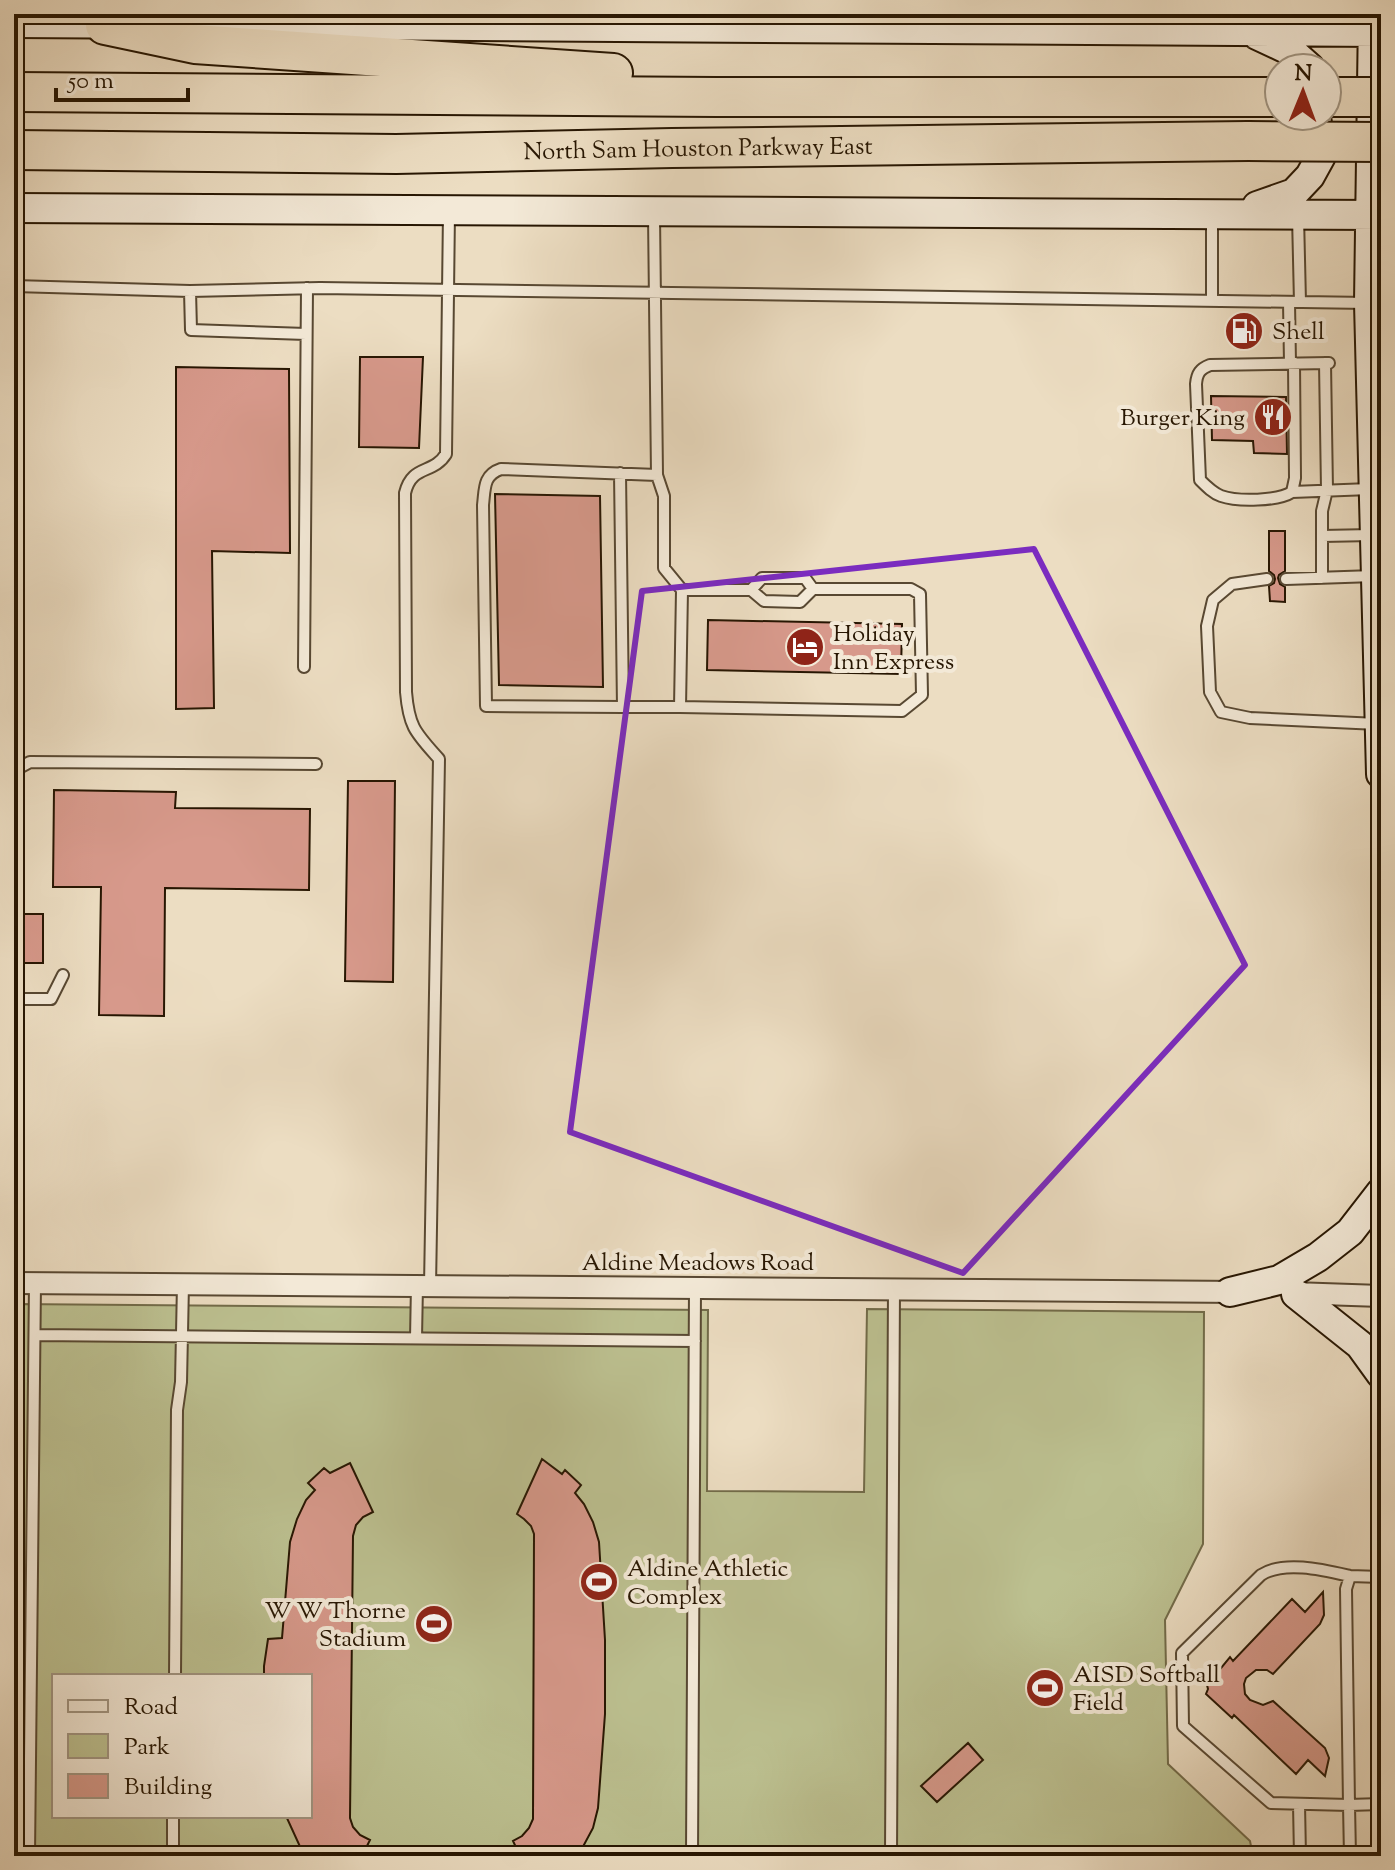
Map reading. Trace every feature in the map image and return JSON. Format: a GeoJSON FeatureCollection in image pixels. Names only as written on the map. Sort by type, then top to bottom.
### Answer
{"type":"FeatureCollection","features":[{"type":"Feature","properties":{"kind":"highway"},"geometry":{"type":"LineString","coordinates":[[105,25],[195,44],[645,75],[716,97]]}},
{"type":"Feature","properties":{"kind":"highway","name":"North Sam Houston Parkway East"},"geometry":{"type":"LineString","coordinates":[[14,92],[1263,97]]}},
{"type":"Feature","properties":{"kind":"highway"},"geometry":{"type":"LineString","coordinates":[[1343,97],[1381,97]]}},
{"type":"Feature","properties":{"kind":"highway","name":"North Sam Houston Parkway East"},"geometry":{"type":"LineString","coordinates":[[21,151],[396,154],[672,148],[1381,142]]}},
{"type":"Feature","properties":{"kind":"main road"},"geometry":{"type":"LineString","coordinates":[[14,23],[1247,30],[1376,26],[1375,214],[1369,303],[1378,489],[1375,535],[1381,774]]}},
{"type":"Feature","properties":{"kind":"main road"},"geometry":{"type":"LineString","coordinates":[[1247,30],[1292,52]]}},
{"type":"Feature","properties":{"kind":"main road"},"geometry":{"type":"LineString","coordinates":[[1224,213],[1294,193],[1310,176],[1321,156],[1318,132]]}},
{"type":"Feature","properties":{"kind":"main road"},"geometry":{"type":"LineString","coordinates":[[14,208],[1375,214]]}},
{"type":"Feature","properties":{"kind":"main road"},"geometry":{"type":"LineString","coordinates":[[1230,1292],[1279,1280],[1318,1257],[1350,1232],[1381,1192]]}},
{"type":"Feature","properties":{"kind":"main road"},"geometry":{"type":"LineString","coordinates":[[1296,1294],[1360,1345],[1381,1374]]}},
{"type":"Feature","properties":{"kind":"street","name":"Aldine Meadows Road"},"geometry":{"type":"LineString","coordinates":[[14,1283],[894,1288],[1381,1296]]}},
{"type":"Feature","properties":{"kind":"lane"},"geometry":{"type":"LineString","coordinates":[[416,1338],[424,1286],[439,759],[414,731],[408,716],[405,493],[414,475],[441,462],[446,454],[449,209]]}},
{"type":"Feature","properties":{"kind":"lane"},"geometry":{"type":"LineString","coordinates":[[654,210],[657,475],[664,496],[664,568],[682,590],[680,707]]}},
{"type":"Feature","properties":{"kind":"lane"},"geometry":{"type":"LineString","coordinates":[[1212,301],[1224,213]]}},
{"type":"Feature","properties":{"kind":"lane"},"geometry":{"type":"LineString","coordinates":[[1292,492],[1295,478],[1292,363],[1298,214]]}},
{"type":"Feature","properties":{"kind":"lane"},"geometry":{"type":"LineString","coordinates":[[14,286],[190,291],[307,288],[1369,303]]}},
{"type":"Feature","properties":{"kind":"lane"},"geometry":{"type":"LineString","coordinates":[[304,667],[307,288]]}},
{"type":"Feature","properties":{"kind":"lane"},"geometry":{"type":"LineString","coordinates":[[190,291],[191,330],[306,334]]}},
{"type":"Feature","properties":{"kind":"lane"},"geometry":{"type":"LineString","coordinates":[[1322,578],[1322,511],[1327,490],[1327,363],[1210,365],[1202,368],[1197,375],[1200,480],[1210,490],[1223,497],[1245,499],[1283,497],[1292,492],[1327,490],[1378,489]]}},
{"type":"Feature","properties":{"kind":"lane"},"geometry":{"type":"LineString","coordinates":[[657,475],[501,469],[491,472],[485,481],[483,505],[486,706],[902,711],[922,695],[920,594],[911,589],[813,589],[800,602],[764,601],[751,590],[682,590]]}},
{"type":"Feature","properties":{"kind":"lane"},"geometry":{"type":"LineString","coordinates":[[620,473],[623,707]]}},
{"type":"Feature","properties":{"kind":"lane"},"geometry":{"type":"LineString","coordinates":[[1322,536],[1375,535]]}},
{"type":"Feature","properties":{"kind":"lane"},"geometry":{"type":"LineString","coordinates":[[1286,579],[1376,576]]}},
{"type":"Feature","properties":{"kind":"lane"},"geometry":{"type":"LineString","coordinates":[[751,590],[762,578],[805,578],[813,589]]}},
{"type":"Feature","properties":{"kind":"lane"},"geometry":{"type":"LineString","coordinates":[[1267,579],[1232,584],[1213,600],[1207,626],[1210,692],[1221,712],[1250,718],[1380,724]]}},
{"type":"Feature","properties":{"kind":"lane"},"geometry":{"type":"LineString","coordinates":[[16,862],[17,769],[30,762],[316,764]]}},
{"type":"Feature","properties":{"kind":"lane"},"geometry":{"type":"LineString","coordinates":[[14,999],[51,999],[63,975]]}},
{"type":"Feature","properties":{"kind":"lane"},"geometry":{"type":"LineString","coordinates":[[29,1856],[35,1283]]}},
{"type":"Feature","properties":{"kind":"lane"},"geometry":{"type":"LineString","coordinates":[[175,1674],[177,1410],[181,1382],[183,1284]]}},
{"type":"Feature","properties":{"kind":"lane"},"geometry":{"type":"LineString","coordinates":[[692,1856],[695,1288]]}},
{"type":"Feature","properties":{"kind":"lane"},"geometry":{"type":"LineString","coordinates":[[891,1856],[894,1288]]}},
{"type":"Feature","properties":{"kind":"lane"},"geometry":{"type":"LineString","coordinates":[[35,1335],[695,1341]]}},
{"type":"Feature","properties":{"kind":"lane"},"geometry":{"type":"LineString","coordinates":[[1381,1577],[1350,1576],[1317,1569],[1269,1570],[1182,1653],[1183,1726],[1271,1803],[1381,1804]]}},
{"type":"Feature","properties":{"kind":"lane"},"geometry":{"type":"LineString","coordinates":[[1350,1576],[1346,1589],[1350,1856]]}},
{"type":"Feature","properties":{"kind":"lane"},"geometry":{"type":"LineString","coordinates":[[1299,1804],[1300,1856]]}},
{"type":"Feature","properties":{"kind":"lane"},"geometry":{"type":"LineString","coordinates":[[173,1818],[173,1856]]}},
{"type":"Feature","properties":{"kind":"highlighted area"},"geometry":{"type":"Polygon","coordinates":[[[1034,549],[1245,965],[963,1273],[570,1132],[642,591],[1034,549]]]}},
{"type":"Feature","properties":{"kind":"green space","name":"Aldine Athletic Complex"},"geometry":{"type":"Polygon","coordinates":[[[14,1304],[708,1310],[707,1491],[864,1492],[867,1309],[1204,1312],[1203,1544],[1165,1620],[1168,1764],[1250,1841],[1253,1856],[14,1856],[14,1304]]]}},
{"type":"Feature","properties":{"kind":"building"},"geometry":{"type":"Polygon","coordinates":[[[360,357],[423,357],[419,448],[359,447],[360,357]]]}},
{"type":"Feature","properties":{"kind":"building"},"geometry":{"type":"Polygon","coordinates":[[[176,367],[289,369],[290,553],[212,551],[214,708],[176,709],[176,367]]]}},
{"type":"Feature","properties":{"kind":"building"},"geometry":{"type":"Polygon","coordinates":[[[1211,396],[1286,397],[1287,454],[1254,453],[1253,441],[1212,440],[1211,396]]]}},
{"type":"Feature","properties":{"kind":"building"},"geometry":{"type":"Polygon","coordinates":[[[495,494],[600,496],[603,687],[499,685],[495,494]]]}},
{"type":"Feature","properties":{"kind":"building"},"geometry":{"type":"Polygon","coordinates":[[[1269,531],[1285,531],[1285,571],[1278,578],[1285,587],[1285,602],[1270,601],[1269,586],[1275,579],[1269,571],[1269,531]]]}},
{"type":"Feature","properties":{"kind":"building","name":"Holiday Inn Express"},"geometry":{"type":"Polygon","coordinates":[[[708,620],[902,624],[901,674],[707,670],[708,620]]]}},
{"type":"Feature","properties":{"kind":"building"},"geometry":{"type":"Polygon","coordinates":[[[348,781],[395,781],[393,982],[345,981],[348,781]]]}},
{"type":"Feature","properties":{"kind":"building"},"geometry":{"type":"Polygon","coordinates":[[[54,790],[176,792],[175,808],[310,809],[309,890],[165,888],[164,1016],[99,1015],[101,887],[53,887],[54,790]]]}},
{"type":"Feature","properties":{"kind":"building"},"geometry":{"type":"Polygon","coordinates":[[[14,914],[43,914],[43,963],[14,963],[14,914]]]}},
{"type":"Feature","properties":{"kind":"building"},"geometry":{"type":"Polygon","coordinates":[[[542,1459],[562,1474],[565,1470],[581,1485],[575,1493],[593,1522],[599,1542],[605,1640],[605,1714],[598,1808],[593,1828],[578,1856],[520,1856],[513,1841],[522,1836],[533,1819],[534,1534],[531,1526],[517,1514],[542,1459]]]}},
{"type":"Feature","properties":{"kind":"building"},"geometry":{"type":"Polygon","coordinates":[[[350,1463],[373,1512],[356,1525],[353,1536],[350,1818],[360,1835],[370,1840],[362,1856],[306,1856],[302,1851],[287,1818],[312,1818],[312,1674],[264,1674],[268,1639],[282,1638],[290,1542],[306,1500],[315,1490],[308,1483],[324,1468],[330,1473],[350,1463]]]}},
{"type":"Feature","properties":{"kind":"building"},"geometry":{"type":"Polygon","coordinates":[[[1323,1592],[1324,1615],[1320,1624],[1273,1674],[1267,1670],[1256,1670],[1244,1684],[1245,1694],[1250,1700],[1263,1705],[1273,1701],[1325,1748],[1329,1758],[1325,1776],[1308,1760],[1296,1774],[1234,1715],[1232,1718],[1206,1694],[1207,1685],[1230,1657],[1233,1661],[1292,1599],[1305,1612],[1323,1592]]]}},
{"type":"Feature","properties":{"kind":"building"},"geometry":{"type":"Polygon","coordinates":[[[968,1743],[983,1760],[937,1802],[921,1786],[968,1743]]]}},
{"type":"Feature","properties":{"kind":"place","name":"Shell"},"geometry":{"type":"Point","coordinates":[1244,331]}},
{"type":"Feature","properties":{"kind":"place","name":"Burger King"},"geometry":{"type":"Point","coordinates":[1273,417]}},
{"type":"Feature","properties":{"kind":"place","name":"Holiday Inn Express"},"geometry":{"type":"Point","coordinates":[805,647]}},
{"type":"Feature","properties":{"kind":"place","name":"Aldine Athletic Complex"},"geometry":{"type":"Point","coordinates":[599,1582]}},
{"type":"Feature","properties":{"kind":"place","name":"W W Thorne Stadium"},"geometry":{"type":"Point","coordinates":[434,1624]}},
{"type":"Feature","properties":{"kind":"place","name":"AISD Softball Field"},"geometry":{"type":"Point","coordinates":[1045,1688]}}]}
